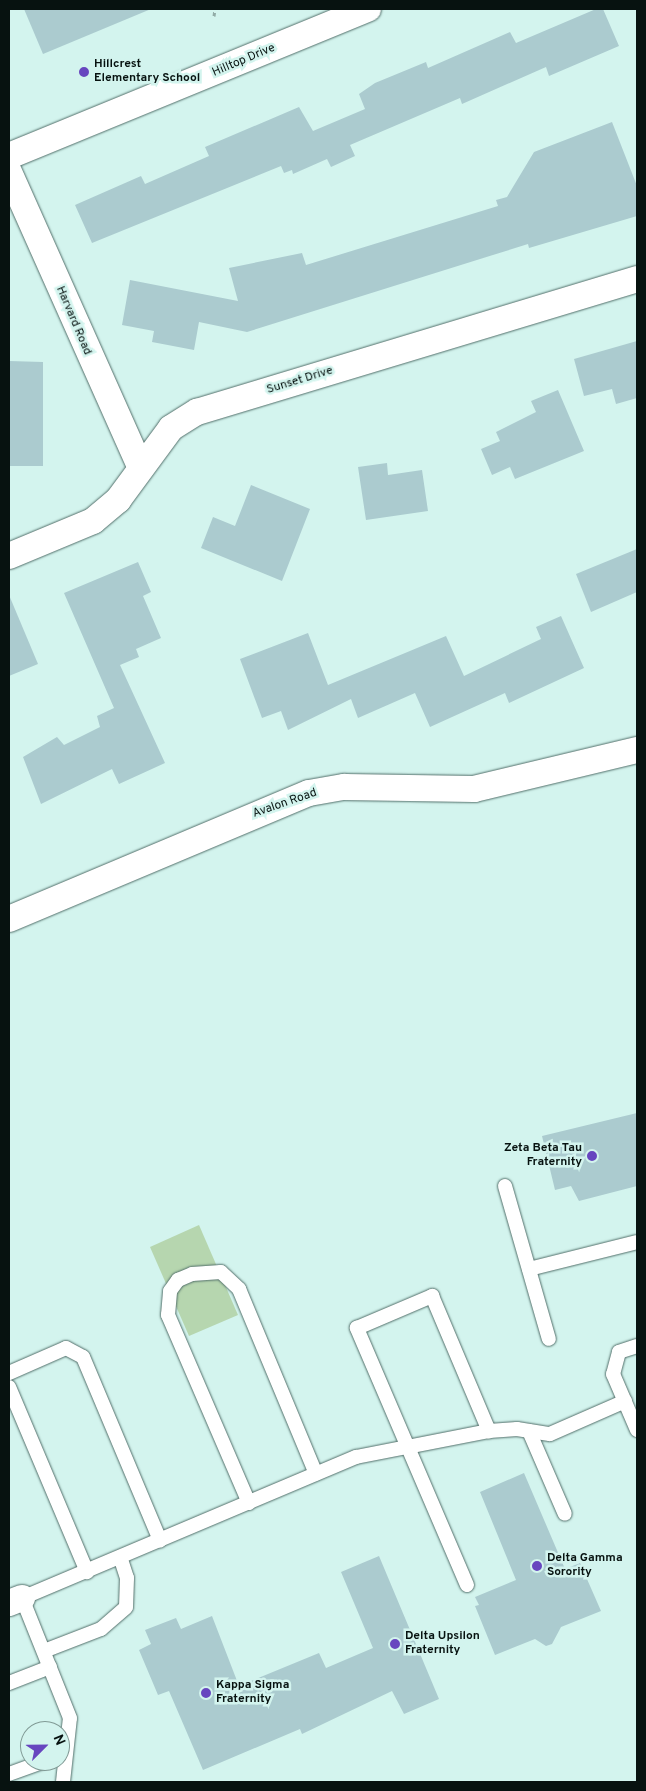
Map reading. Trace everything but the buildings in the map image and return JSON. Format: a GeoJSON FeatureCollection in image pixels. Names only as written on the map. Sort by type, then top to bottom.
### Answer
{"type":"FeatureCollection","features":[{"type":"Feature","properties":{"kind":"street","name":"Hilltop Drive"},"geometry":{"type":"LineString","coordinates":[[9,156],[368,9]]}},
{"type":"Feature","properties":{"kind":"street","name":"Harvard Road"},"geometry":{"type":"LineString","coordinates":[[9,172],[141,468]]}},
{"type":"Feature","properties":{"kind":"street","name":"Sunset Drive"},"geometry":{"type":"LineString","coordinates":[[9,556],[93,521],[118,500],[171,428],[197,412],[637,279]]}},
{"type":"Feature","properties":{"kind":"street","name":"Avalon Road"},"geometry":{"type":"LineString","coordinates":[[9,918],[309,793],[344,787],[474,789],[637,750]]}},
{"type":"Feature","properties":{"kind":"lane"},"geometry":{"type":"LineString","coordinates":[[505,1186],[549,1339]]}},
{"type":"Feature","properties":{"kind":"lane"},"geometry":{"type":"LineString","coordinates":[[529,1268],[637,1242]]}},
{"type":"Feature","properties":{"kind":"lane"},"geometry":{"type":"LineString","coordinates":[[250,1502],[168,1315],[170,1292],[178,1280],[192,1274],[222,1272],[239,1289],[316,1474]]}},
{"type":"Feature","properties":{"kind":"lane"},"geometry":{"type":"LineString","coordinates":[[467,1585],[357,1328],[432,1296],[489,1431]]}},
{"type":"Feature","properties":{"kind":"lane"},"geometry":{"type":"LineString","coordinates":[[637,1346],[619,1352],[614,1362],[613,1374],[637,1430]]}},
{"type":"Feature","properties":{"kind":"lane"},"geometry":{"type":"LineString","coordinates":[[9,1372],[66,1348],[83,1357],[160,1540]]}},
{"type":"Feature","properties":{"kind":"lane"},"geometry":{"type":"LineString","coordinates":[[9,1387],[87,1572]]}},
{"type":"Feature","properties":{"kind":"lane"},"geometry":{"type":"LineString","coordinates":[[69,1721],[70,1718],[44,1651],[15,1600],[87,1572],[356,1457],[407,1445],[489,1431],[529,1431],[550,1434],[625,1401]]}},
{"type":"Feature","properties":{"kind":"lane"},"geometry":{"type":"LineString","coordinates":[[529,1431],[565,1514]]}},
{"type":"Feature","properties":{"kind":"lane"},"geometry":{"type":"LineString","coordinates":[[44,1651],[101,1629],[126,1607],[127,1578],[120,1558]]}},
{"type":"Feature","properties":{"kind":"lane"},"geometry":{"type":"LineString","coordinates":[[9,1683],[50,1667]]}},
{"type":"Feature","properties":{"kind":"path"},"geometry":{"type":"LineString","coordinates":[[214,16],[215,9]]}},
{"type":"Feature","properties":{"kind":"green space"},"geometry":{"type":"Polygon","coordinates":[[[199,1225],[238,1315],[189,1336],[150,1247],[199,1225]]]}},
{"type":"Feature","properties":{"kind":"place","name":"Hillcrest Elementary School"},"geometry":{"type":"Point","coordinates":[84,72]}},
{"type":"Feature","properties":{"kind":"place","name":"Zeta Beta Tau Fraternity"},"geometry":{"type":"Point","coordinates":[592,1156]}},
{"type":"Feature","properties":{"kind":"place","name":"Delta Gamma Sorority"},"geometry":{"type":"Point","coordinates":[537,1566]}},
{"type":"Feature","properties":{"kind":"place","name":"Delta Upsilon Fraternity"},"geometry":{"type":"Point","coordinates":[395,1644]}},
{"type":"Feature","properties":{"kind":"place","name":"Kappa Sigma Fraternity"},"geometry":{"type":"Point","coordinates":[206,1693]}}]}
